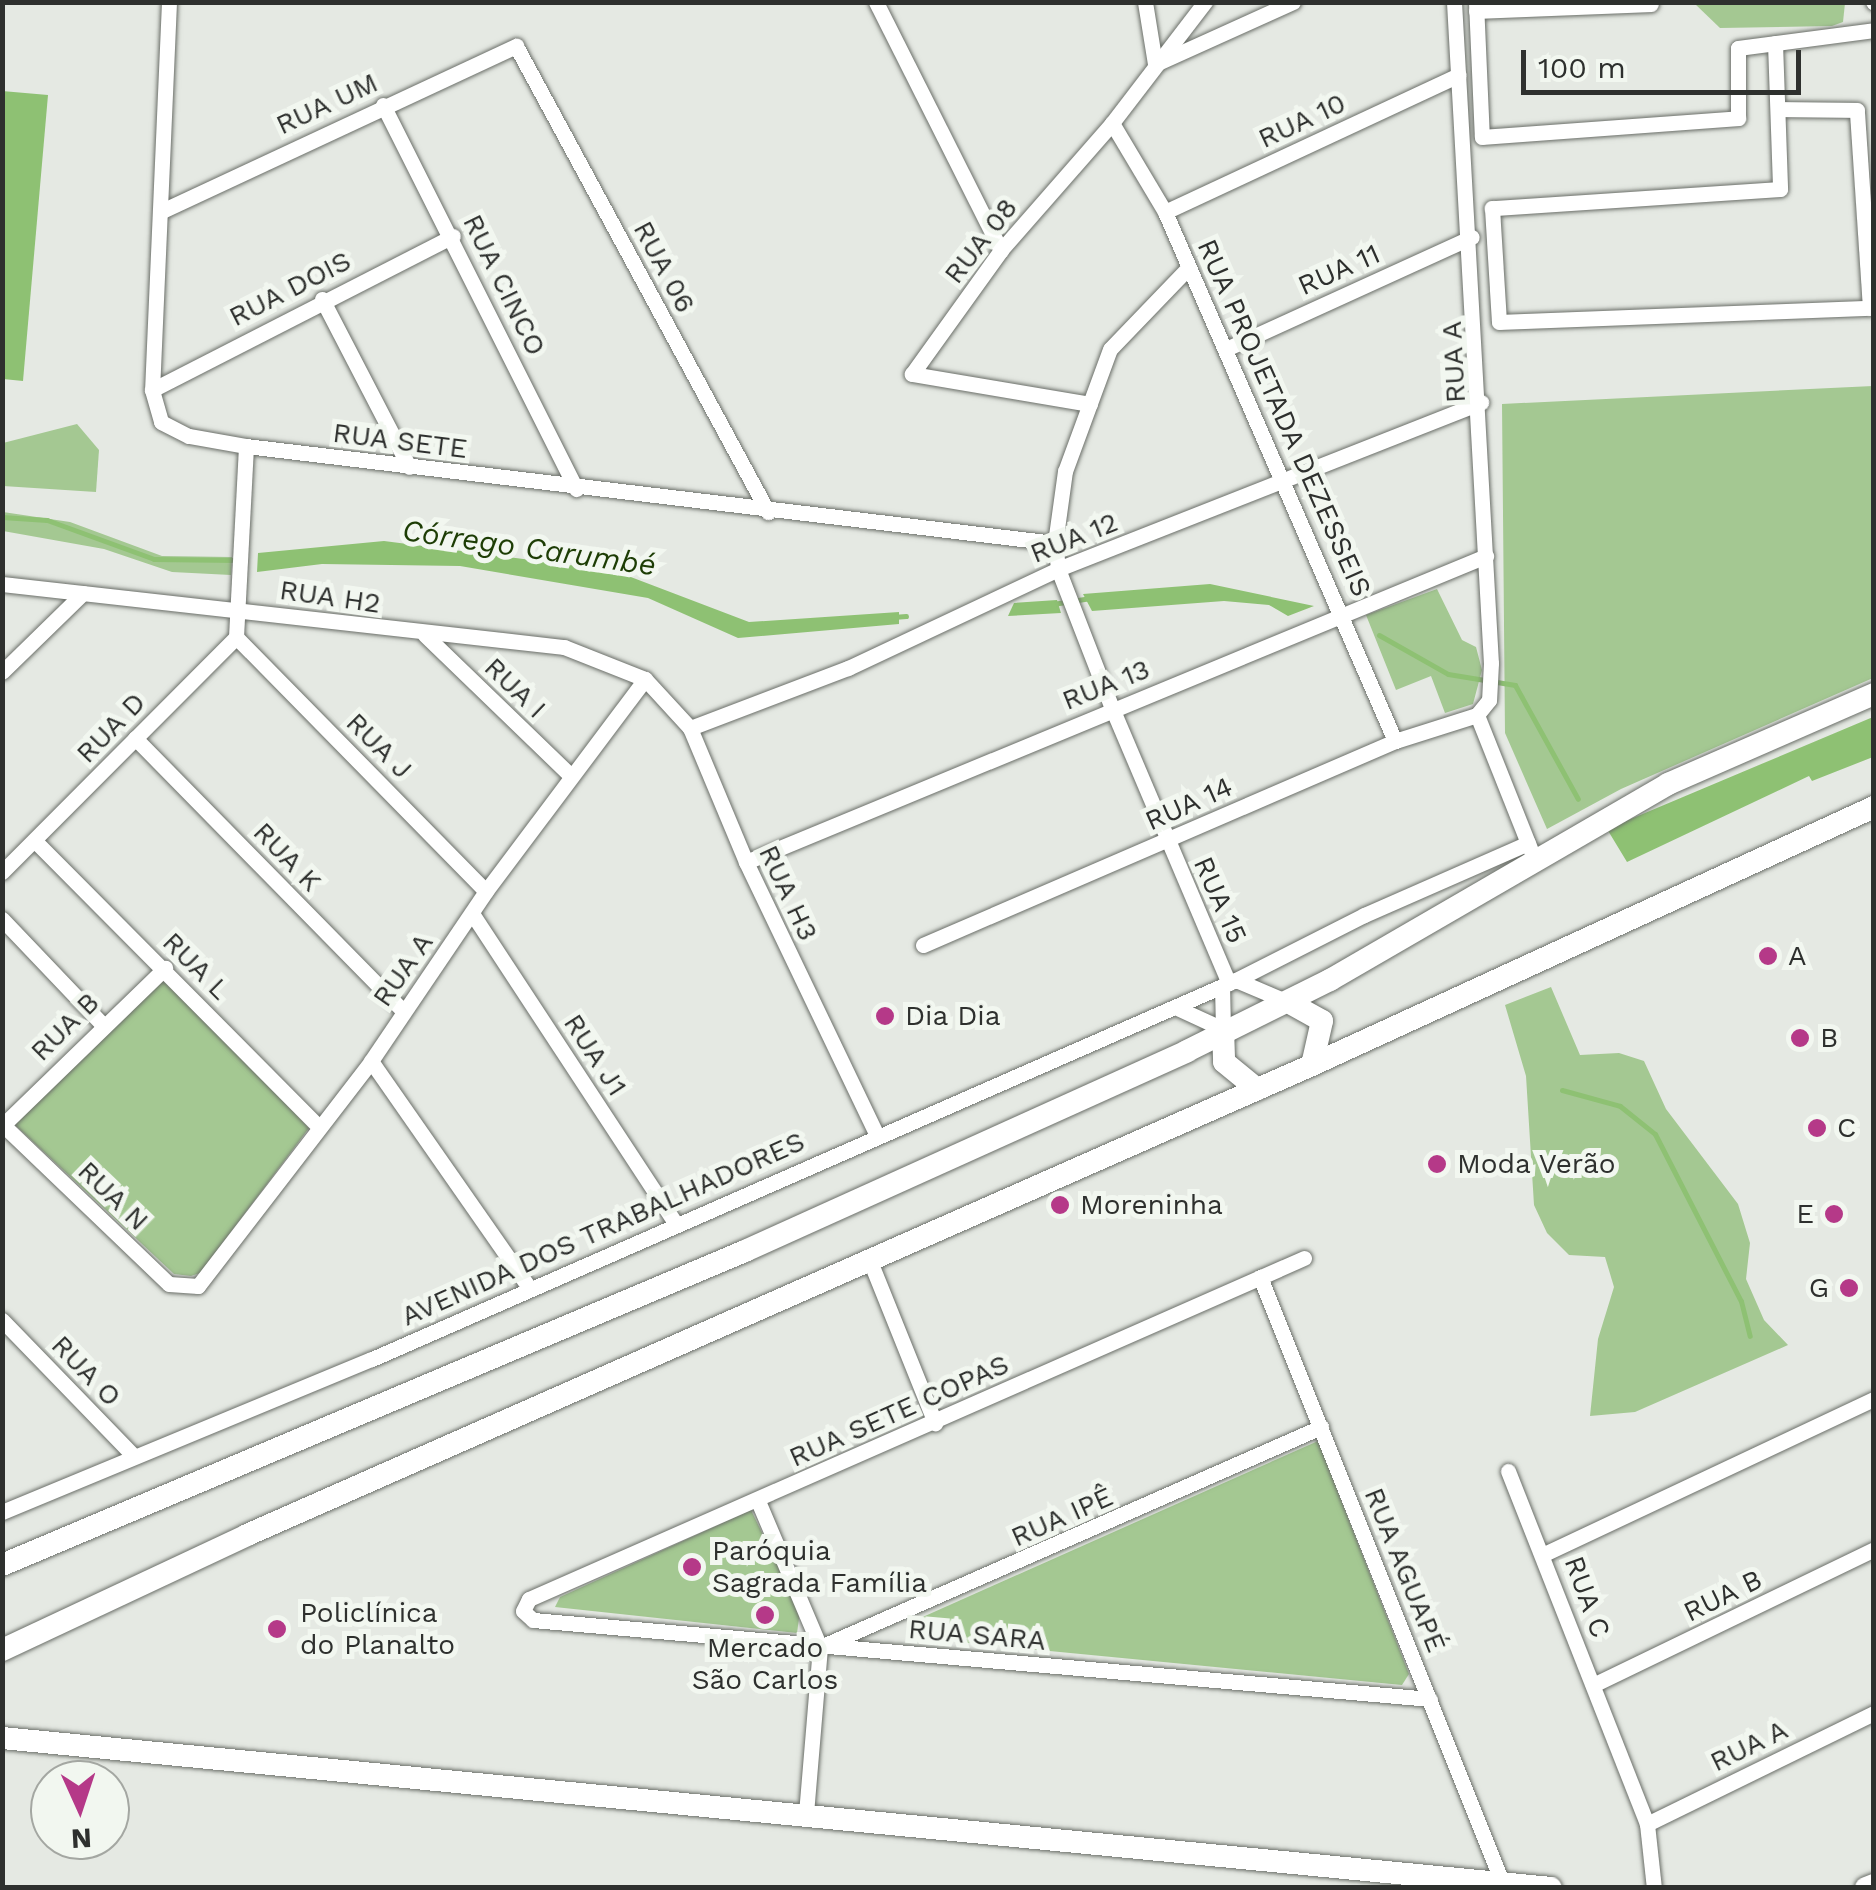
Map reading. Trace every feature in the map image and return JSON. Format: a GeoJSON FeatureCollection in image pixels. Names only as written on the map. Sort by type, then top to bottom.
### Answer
{"type":"FeatureCollection","features":[{"type":"Feature","properties":{"kind":"main road"},"geometry":{"type":"LineString","coordinates":[[2,1565],[745,1251],[1288,1002],[1532,852],[1668,784],[1874,694]]}},
{"type":"Feature","properties":{"kind":"main road"},"geometry":{"type":"LineString","coordinates":[[2,1650],[247,1535],[1312,1066],[1874,806]]}},
{"type":"Feature","properties":{"kind":"main road"},"geometry":{"type":"LineString","coordinates":[[1288,1002],[1322,1021],[1312,1066]]}},
{"type":"Feature","properties":{"kind":"main road"},"geometry":{"type":"LineString","coordinates":[[1223,1029],[1226,1065],[1256,1089]]}},
{"type":"Feature","properties":{"kind":"main road"},"geometry":{"type":"LineString","coordinates":[[2,1738],[1551,1888]]}},
{"type":"Feature","properties":{"kind":"street"},"geometry":{"type":"LineString","coordinates":[[152,390],[170,2]]}},
{"type":"Feature","properties":{"kind":"street"},"geometry":{"type":"LineString","coordinates":[[876,2],[1001,250]]}},
{"type":"Feature","properties":{"kind":"street"},"geometry":{"type":"LineString","coordinates":[[1145,2],[1154,64],[1293,2]]}},
{"type":"Feature","properties":{"kind":"street","name":"RUA 08"},"geometry":{"type":"LineString","coordinates":[[1090,404],[912,374],[1001,250],[1112,124],[1205,2]]}},
{"type":"Feature","properties":{"kind":"street","name":"RUA A"},"geometry":{"type":"LineString","coordinates":[[1454,2],[1472,237],[1492,663],[1489,700],[1477,715]]}},
{"type":"Feature","properties":{"kind":"street"},"geometry":{"type":"LineString","coordinates":[[1651,4],[1476,7],[1482,137],[1738,118],[1738,48],[1874,30]]}},
{"type":"Feature","properties":{"kind":"street"},"geometry":{"type":"LineString","coordinates":[[1774,43],[1780,110],[1780,189],[1492,208],[1499,322],[1870,308],[1857,110],[1780,110]]}},
{"type":"Feature","properties":{"kind":"street","name":"RUA UM"},"geometry":{"type":"LineString","coordinates":[[162,211],[516,46]]}},
{"type":"Feature","properties":{"kind":"street","name":"RUA 06"},"geometry":{"type":"LineString","coordinates":[[516,46],[768,512]]}},
{"type":"Feature","properties":{"kind":"street","name":"RUA 10"},"geometry":{"type":"LineString","coordinates":[[1165,212],[1459,74]]}},
{"type":"Feature","properties":{"kind":"street","name":"RUA CINCO"},"geometry":{"type":"LineString","coordinates":[[383,105],[453,236],[576,489]]}},
{"type":"Feature","properties":{"kind":"street","name":"RUA PROJETADA DEZESSEIS"},"geometry":{"type":"LineString","coordinates":[[1112,124],[1165,212],[1344,612],[1395,741]]}},
{"type":"Feature","properties":{"kind":"street","name":"RUA DOIS"},"geometry":{"type":"LineString","coordinates":[[152,390],[322,299],[453,236]]}},
{"type":"Feature","properties":{"kind":"street","name":"RUA 11"},"geometry":{"type":"LineString","coordinates":[[1226,349],[1472,237]]}},
{"type":"Feature","properties":{"kind":"street"},"geometry":{"type":"LineString","coordinates":[[1058,569],[1055,543],[1065,471],[1110,349],[1188,268]]}},
{"type":"Feature","properties":{"kind":"street"},"geometry":{"type":"LineString","coordinates":[[322,299],[409,467]]}},
{"type":"Feature","properties":{"kind":"street","name":"RUA SETE"},"geometry":{"type":"LineString","coordinates":[[152,390],[160,422],[189,436],[246,446],[576,489],[1055,543]]}},
{"type":"Feature","properties":{"kind":"street","name":"RUA 12"},"geometry":{"type":"LineString","coordinates":[[690,728],[848,668],[1058,569],[1288,484],[1481,402]]}},
{"type":"Feature","properties":{"kind":"street"},"geometry":{"type":"LineString","coordinates":[[236,637],[246,446]]}},
{"type":"Feature","properties":{"kind":"street","name":"RUA 13"},"geometry":{"type":"LineString","coordinates":[[746,862],[1486,556]]}},
{"type":"Feature","properties":{"kind":"street","name":"RUA 15"},"geometry":{"type":"LineString","coordinates":[[1058,569],[1166,841],[1229,983],[1223,1029]]}},
{"type":"Feature","properties":{"kind":"street","name":"RUA H2"},"geometry":{"type":"LineString","coordinates":[[2,584],[425,635],[564,647],[645,679]]}},
{"type":"Feature","properties":{"kind":"street"},"geometry":{"type":"LineString","coordinates":[[2,672],[83,593]]}},
{"type":"Feature","properties":{"kind":"street","name":"RUA I"},"geometry":{"type":"LineString","coordinates":[[425,635],[571,776]]}},
{"type":"Feature","properties":{"kind":"street","name":"RUA D"},"geometry":{"type":"LineString","coordinates":[[2,872],[236,637]]}},
{"type":"Feature","properties":{"kind":"street","name":"RUA J"},"geometry":{"type":"LineString","coordinates":[[236,637],[486,891]]}},
{"type":"Feature","properties":{"kind":"street","name":"RUA A"},"geometry":{"type":"LineString","coordinates":[[198,1286],[371,1061],[486,891],[645,679]]}},
{"type":"Feature","properties":{"kind":"street","name":"RUA H3"},"geometry":{"type":"LineString","coordinates":[[645,679],[690,728],[746,862],[876,1136]]}},
{"type":"Feature","properties":{"kind":"street"},"geometry":{"type":"LineString","coordinates":[[1477,715],[1532,852]]}},
{"type":"Feature","properties":{"kind":"street","name":"RUA 14"},"geometry":{"type":"LineString","coordinates":[[923,946],[1395,741],[1477,715]]}},
{"type":"Feature","properties":{"kind":"street","name":"RUA K"},"geometry":{"type":"LineString","coordinates":[[135,738],[403,1011]]}},
{"type":"Feature","properties":{"kind":"street","name":"RUA L"},"geometry":{"type":"LineString","coordinates":[[36,842],[318,1127]]}},
{"type":"Feature","properties":{"kind":"street","name":"AVENIDA DOS TRABALHADORES"},"geometry":{"type":"LineString","coordinates":[[5,1507],[372,1359],[528,1286],[1229,983],[1364,914],[1532,852]]}},
{"type":"Feature","properties":{"kind":"street","name":"RUA J1"},"geometry":{"type":"LineString","coordinates":[[472,915],[676,1222]]}},
{"type":"Feature","properties":{"kind":"street"},"geometry":{"type":"LineString","coordinates":[[2,919],[102,1024]]}},
{"type":"Feature","properties":{"kind":"street","name":"RUA B"},"geometry":{"type":"LineString","coordinates":[[3,1124],[164,968]]}},
{"type":"Feature","properties":{"kind":"street","name":"RUA 15"},"geometry":{"type":"LineString","coordinates":[[1229,983],[1288,1002]]}},
{"type":"Feature","properties":{"kind":"street"},"geometry":{"type":"LineString","coordinates":[[1174,1007],[1223,1029]]}},
{"type":"Feature","properties":{"kind":"street"},"geometry":{"type":"LineString","coordinates":[[371,1061],[528,1286]]}},
{"type":"Feature","properties":{"kind":"street","name":"RUA N"},"geometry":{"type":"LineString","coordinates":[[3,1124],[169,1284],[198,1286]]}},
{"type":"Feature","properties":{"kind":"street","name":"RUA SETE COPAS"},"geometry":{"type":"LineString","coordinates":[[524,1614],[529,1599],[758,1502],[1304,1258]]}},
{"type":"Feature","properties":{"kind":"street"},"geometry":{"type":"LineString","coordinates":[[870,1261],[935,1422]]}},
{"type":"Feature","properties":{"kind":"street","name":"RUA AGUAPÉ"},"geometry":{"type":"LineString","coordinates":[[1260,1277],[1502,1882]]}},
{"type":"Feature","properties":{"kind":"street","name":"RUA O"},"geometry":{"type":"LineString","coordinates":[[2,1320],[134,1456]]}},
{"type":"Feature","properties":{"kind":"street","name":"RUA C"},"geometry":{"type":"LineString","coordinates":[[1654,1888],[1647,1824],[1542,1555],[1874,1399]]}},
{"type":"Feature","properties":{"kind":"street","name":"RUA IPÊ"},"geometry":{"type":"LineString","coordinates":[[820,1647],[1321,1427]]}},
{"type":"Feature","properties":{"kind":"street"},"geometry":{"type":"LineString","coordinates":[[1508,1471],[1542,1555]]}},
{"type":"Feature","properties":{"kind":"street"},"geometry":{"type":"LineString","coordinates":[[758,1502],[820,1647],[806,1814]]}},
{"type":"Feature","properties":{"kind":"street","name":"RUA B"},"geometry":{"type":"LineString","coordinates":[[1593,1685],[1874,1549]]}},
{"type":"Feature","properties":{"kind":"street","name":"RUA SARA"},"geometry":{"type":"LineString","coordinates":[[524,1614],[533,1620],[820,1647],[1430,1699]]}},
{"type":"Feature","properties":{"kind":"street","name":"RUA A"},"geometry":{"type":"LineString","coordinates":[[1647,1824],[1874,1713]]}},
{"type":"Feature","properties":{"kind":"shaded area"},"geometry":{"type":"Polygon","coordinates":[[[1694,3],[1845,3],[1843,22],[1832,26],[1720,28],[1694,3]]]}},
{"type":"Feature","properties":{"kind":"shaded area"},"geometry":{"type":"Polygon","coordinates":[[[2,91],[48,95],[23,381],[3,379],[2,91]]]}},
{"type":"Feature","properties":{"kind":"shaded area"},"geometry":{"type":"Polygon","coordinates":[[[1873,386],[1873,678],[1621,789],[1547,829],[1505,733],[1502,404],[1873,386]]]}},
{"type":"Feature","properties":{"kind":"shaded area"},"geometry":{"type":"Polygon","coordinates":[[[77,424],[99,450],[96,492],[3,486],[3,443],[77,424]]]}},
{"type":"Feature","properties":{"kind":"shaded area"},"geometry":{"type":"Polygon","coordinates":[[[3,512],[70,522],[162,556],[232,557],[231,575],[172,572],[104,549],[3,531],[3,512]]]}},
{"type":"Feature","properties":{"kind":"shaded area"},"geometry":{"type":"Polygon","coordinates":[[[384,541],[615,571],[749,622],[899,612],[899,624],[738,638],[648,598],[460,566],[322,564],[257,572],[258,553],[384,541]]]}},
{"type":"Feature","properties":{"kind":"shaded area"},"geometry":{"type":"Polygon","coordinates":[[[1210,584],[1314,606],[1288,616],[1269,605],[1224,601],[1092,611],[1083,594],[1210,584]]]}},
{"type":"Feature","properties":{"kind":"shaded area"},"geometry":{"type":"Polygon","coordinates":[[[1437,589],[1462,640],[1476,647],[1482,670],[1473,704],[1445,713],[1431,676],[1396,690],[1366,615],[1437,589]]]}},
{"type":"Feature","properties":{"kind":"shaded area"},"geometry":{"type":"Polygon","coordinates":[[[1057,600],[1061,613],[1008,616],[1014,603],[1057,600]]]}},
{"type":"Feature","properties":{"kind":"shaded area"},"geometry":{"type":"Polygon","coordinates":[[[1873,717],[1873,757],[1812,781],[1809,776],[1627,862],[1607,829],[1873,717]]]}},
{"type":"Feature","properties":{"kind":"shaded area"},"geometry":{"type":"Polygon","coordinates":[[[163,977],[309,1128],[200,1273],[191,1276],[174,1274],[12,1122],[163,977]]]}},
{"type":"Feature","properties":{"kind":"shaded area"},"geometry":{"type":"Polygon","coordinates":[[[1551,987],[1580,1055],[1619,1053],[1644,1061],[1666,1109],[1738,1204],[1750,1243],[1746,1279],[1764,1320],[1788,1345],[1635,1412],[1590,1416],[1598,1339],[1614,1287],[1605,1257],[1569,1255],[1547,1233],[1534,1205],[1526,1076],[1505,1005],[1551,987]]]}},
{"type":"Feature","properties":{"kind":"shaded area"},"geometry":{"type":"Polygon","coordinates":[[[1318,1441],[1409,1674],[1402,1685],[916,1638],[916,1620],[1318,1441]]]}},
{"type":"Feature","properties":{"kind":"shaded area"},"geometry":{"type":"Polygon","coordinates":[[[751,1510],[800,1611],[797,1633],[555,1607],[560,1597],[751,1510]]]}},
{"type":"Feature","properties":{"kind":"waterway","name":"Córrego Carumbé"},"geometry":{"type":"LineString","coordinates":[[2,517],[47,520],[154,559],[237,560]]}},
{"type":"Feature","properties":{"kind":"waterway","name":"Córrego Carumbé"},"geometry":{"type":"LineString","coordinates":[[1053,604],[1091,598]]}},
{"type":"Feature","properties":{"kind":"waterway","name":"Córrego Carumbé"},"geometry":{"type":"LineString","coordinates":[[893,617],[906,616]]}},
{"type":"Feature","properties":{"kind":"waterway","name":"Córrego Carumbé"},"geometry":{"type":"LineString","coordinates":[[1379,635],[1448,674],[1515,685],[1578,799]]}},
{"type":"Feature","properties":{"kind":"waterway"},"geometry":{"type":"LineString","coordinates":[[1562,1090],[1620,1106],[1655,1134],[1741,1301],[1750,1336]]}},
{"type":"Feature","properties":{"kind":"place","name":"A"},"geometry":{"type":"Point","coordinates":[1768,956]}},
{"type":"Feature","properties":{"kind":"place","name":"Dia Dia"},"geometry":{"type":"Point","coordinates":[885,1016]}},
{"type":"Feature","properties":{"kind":"place","name":"B"},"geometry":{"type":"Point","coordinates":[1800,1038]}},
{"type":"Feature","properties":{"kind":"place","name":"C"},"geometry":{"type":"Point","coordinates":[1817,1128]}},
{"type":"Feature","properties":{"kind":"place","name":"Moda Verão"},"geometry":{"type":"Point","coordinates":[1437,1164]}},
{"type":"Feature","properties":{"kind":"place","name":"Moreninha"},"geometry":{"type":"Point","coordinates":[1060,1205]}},
{"type":"Feature","properties":{"kind":"place","name":"E"},"geometry":{"type":"Point","coordinates":[1834,1214]}},
{"type":"Feature","properties":{"kind":"place","name":"G"},"geometry":{"type":"Point","coordinates":[1849,1288]}},
{"type":"Feature","properties":{"kind":"place","name":"Paróquia Sagrada Família"},"geometry":{"type":"Point","coordinates":[692,1567]}},
{"type":"Feature","properties":{"kind":"place","name":"Mercado São Carlos"},"geometry":{"type":"Point","coordinates":[765,1615]}},
{"type":"Feature","properties":{"kind":"place","name":"Policlínica do Planalto"},"geometry":{"type":"Point","coordinates":[277,1629]}}]}
